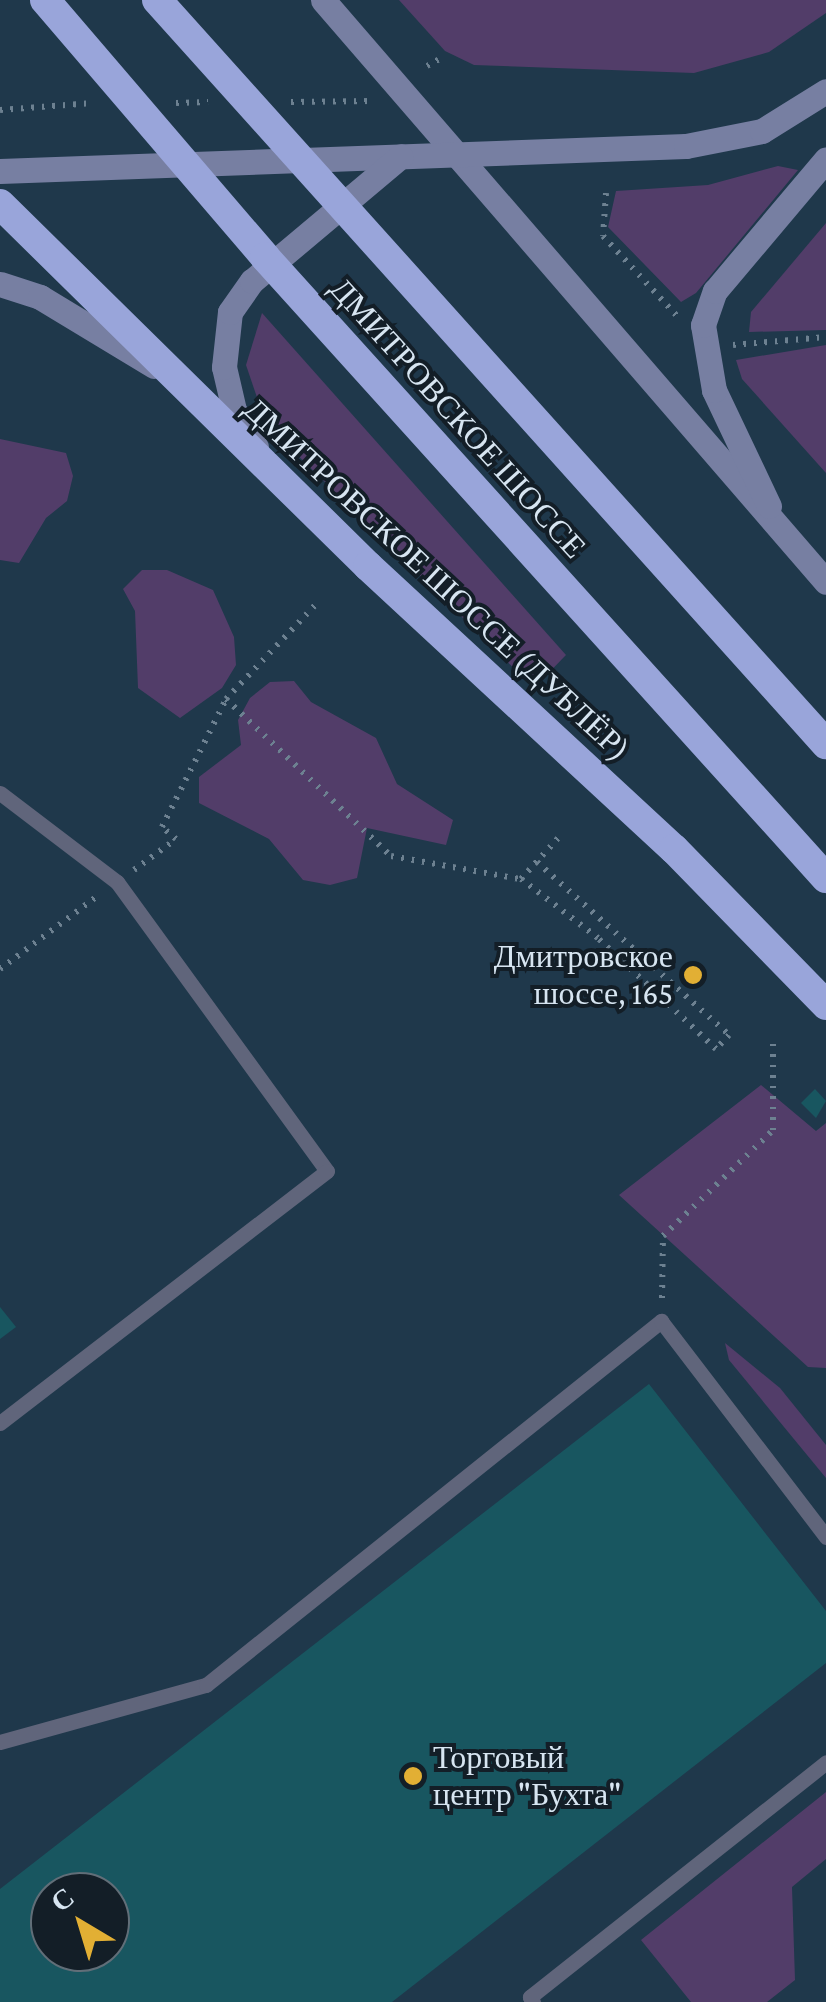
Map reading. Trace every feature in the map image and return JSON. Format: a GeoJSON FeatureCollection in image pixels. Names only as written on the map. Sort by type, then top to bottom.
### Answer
{"type":"FeatureCollection","features":[{"type":"Feature","properties":{"kind":"highway","name":"ДМИТРОВСКОЕ ШОССЕ"},"geometry":{"type":"LineString","coordinates":[[45,0],[265,257],[826,878]]}},
{"type":"Feature","properties":{"kind":"highway","name":"ДМИТРОВСКОЕ ШОССЕ"},"geometry":{"type":"LineString","coordinates":[[157,0],[826,744]]}},
{"type":"Feature","properties":{"kind":"highway","name":"ДМИТРОВСКОЕ ШОССЕ (ДУБЛЁР)"},"geometry":{"type":"LineString","coordinates":[[0,204],[270,472],[674,849],[826,1005]]}},
{"type":"Feature","properties":{"kind":"street"},"geometry":{"type":"LineString","coordinates":[[323,0],[826,582]]}},
{"type":"Feature","properties":{"kind":"street"},"geometry":{"type":"LineString","coordinates":[[0,171],[459,155],[728,140],[762,131],[826,91]]}},
{"type":"Feature","properties":{"kind":"street"},"geometry":{"type":"LineString","coordinates":[[270,472],[234,410],[222,338],[230,312],[252,282],[401,156]]}},
{"type":"Feature","properties":{"kind":"street"},"geometry":{"type":"LineString","coordinates":[[782,533],[714,390],[703,325],[716,292],[826,159]]}},
{"type":"Feature","properties":{"kind":"street"},"geometry":{"type":"LineString","coordinates":[[0,284],[40,297],[172,376]]}},
{"type":"Feature","properties":{"kind":"lane"},"geometry":{"type":"LineString","coordinates":[[0,793],[117,882],[326,1171],[0,1423]]}},
{"type":"Feature","properties":{"kind":"lane"},"geometry":{"type":"LineString","coordinates":[[0,1742],[206,1685],[661,1321],[826,1537]]}},
{"type":"Feature","properties":{"kind":"lane"},"geometry":{"type":"LineString","coordinates":[[534,2002],[530,1997],[826,1762]]}},
{"type":"Feature","properties":{"kind":"path"},"geometry":{"type":"LineString","coordinates":[[427,66],[438,60]]}},
{"type":"Feature","properties":{"kind":"path"},"geometry":{"type":"LineString","coordinates":[[167,103],[224,102]]}},
{"type":"Feature","properties":{"kind":"path"},"geometry":{"type":"LineString","coordinates":[[282,102],[378,102]]}},
{"type":"Feature","properties":{"kind":"path"},"geometry":{"type":"LineString","coordinates":[[0,110],[110,103]]}},
{"type":"Feature","properties":{"kind":"path"},"geometry":{"type":"LineString","coordinates":[[606,194],[603,236],[680,319]]}},
{"type":"Feature","properties":{"kind":"path"},"geometry":{"type":"LineString","coordinates":[[727,345],[826,338]]}},
{"type":"Feature","properties":{"kind":"path"},"geometry":{"type":"LineString","coordinates":[[0,969],[176,839],[162,827],[226,699],[319,601]]}},
{"type":"Feature","properties":{"kind":"path"},"geometry":{"type":"LineString","coordinates":[[226,699],[391,856],[521,879],[598,938],[716,1049],[729,1035],[537,862]]}},
{"type":"Feature","properties":{"kind":"path"},"geometry":{"type":"LineString","coordinates":[[521,879],[560,836]]}},
{"type":"Feature","properties":{"kind":"path"},"geometry":{"type":"LineString","coordinates":[[661,1321],[663,1236],[773,1130],[773,1037]]}},
{"type":"Feature","properties":{"kind":"shaded area"},"geometry":{"type":"Polygon","coordinates":[[[399,0],[826,0],[826,13],[769,52],[694,73],[474,65],[445,51],[399,0]]]}},
{"type":"Feature","properties":{"kind":"shaded area"},"geometry":{"type":"Polygon","coordinates":[[[778,166],[798,170],[696,293],[681,302],[608,227],[616,191],[708,185],[778,166]]]}},
{"type":"Feature","properties":{"kind":"shaded area"},"geometry":{"type":"Polygon","coordinates":[[[826,223],[826,330],[749,332],[751,312],[826,223]]]}},
{"type":"Feature","properties":{"kind":"shaded area"},"geometry":{"type":"Polygon","coordinates":[[[262,313],[566,655],[534,688],[266,424],[246,365],[262,313]]]}},
{"type":"Feature","properties":{"kind":"shaded area"},"geometry":{"type":"Polygon","coordinates":[[[826,345],[826,473],[742,379],[736,360],[826,345]]]}},
{"type":"Feature","properties":{"kind":"shaded area"},"geometry":{"type":"Polygon","coordinates":[[[0,439],[66,453],[73,476],[67,501],[46,518],[19,563],[0,560],[0,439]]]}},
{"type":"Feature","properties":{"kind":"shaded area"},"geometry":{"type":"Polygon","coordinates":[[[142,570],[167,570],[213,590],[234,637],[236,665],[222,688],[180,718],[138,688],[135,611],[123,589],[142,570]]]}},
{"type":"Feature","properties":{"kind":"shaded area"},"geometry":{"type":"Polygon","coordinates":[[[294,681],[311,702],[376,738],[397,784],[453,820],[446,845],[367,828],[357,878],[330,885],[303,880],[269,839],[199,803],[199,777],[241,745],[238,720],[250,698],[270,682],[294,681]]]}},
{"type":"Feature","properties":{"kind":"shaded area"},"geometry":{"type":"Polygon","coordinates":[[[761,1085],[816,1131],[826,1123],[826,1368],[808,1367],[619,1195],[761,1085]]]}},
{"type":"Feature","properties":{"kind":"shaded area"},"geometry":{"type":"Polygon","coordinates":[[[725,1343],[780,1388],[826,1445],[826,1478],[729,1360],[725,1343]]]}},
{"type":"Feature","properties":{"kind":"shaded area"},"geometry":{"type":"Polygon","coordinates":[[[826,1792],[826,1859],[792,1887],[795,1980],[767,2002],[691,2002],[641,1940],[826,1792]]]}},
{"type":"Feature","properties":{"kind":"building"},"geometry":{"type":"Polygon","coordinates":[[[815,1089],[826,1101],[816,1118],[801,1103],[815,1089]]]}},
{"type":"Feature","properties":{"kind":"building"},"geometry":{"type":"Polygon","coordinates":[[[0,1307],[16,1327],[0,1339],[0,1307]]]}},
{"type":"Feature","properties":{"kind":"building","name":"Торговый центр \"Бухта\""},"geometry":{"type":"Polygon","coordinates":[[[649,1384],[826,1611],[826,1663],[392,2002],[0,2002],[0,1889],[649,1384]]]}},
{"type":"Feature","properties":{"kind":"place","name":"Дмитровское шоссе, 165"},"geometry":{"type":"Point","coordinates":[693,975]}},
{"type":"Feature","properties":{"kind":"place","name":"Торговый центр \"Бухта\""},"geometry":{"type":"Point","coordinates":[413,1776]}}]}
